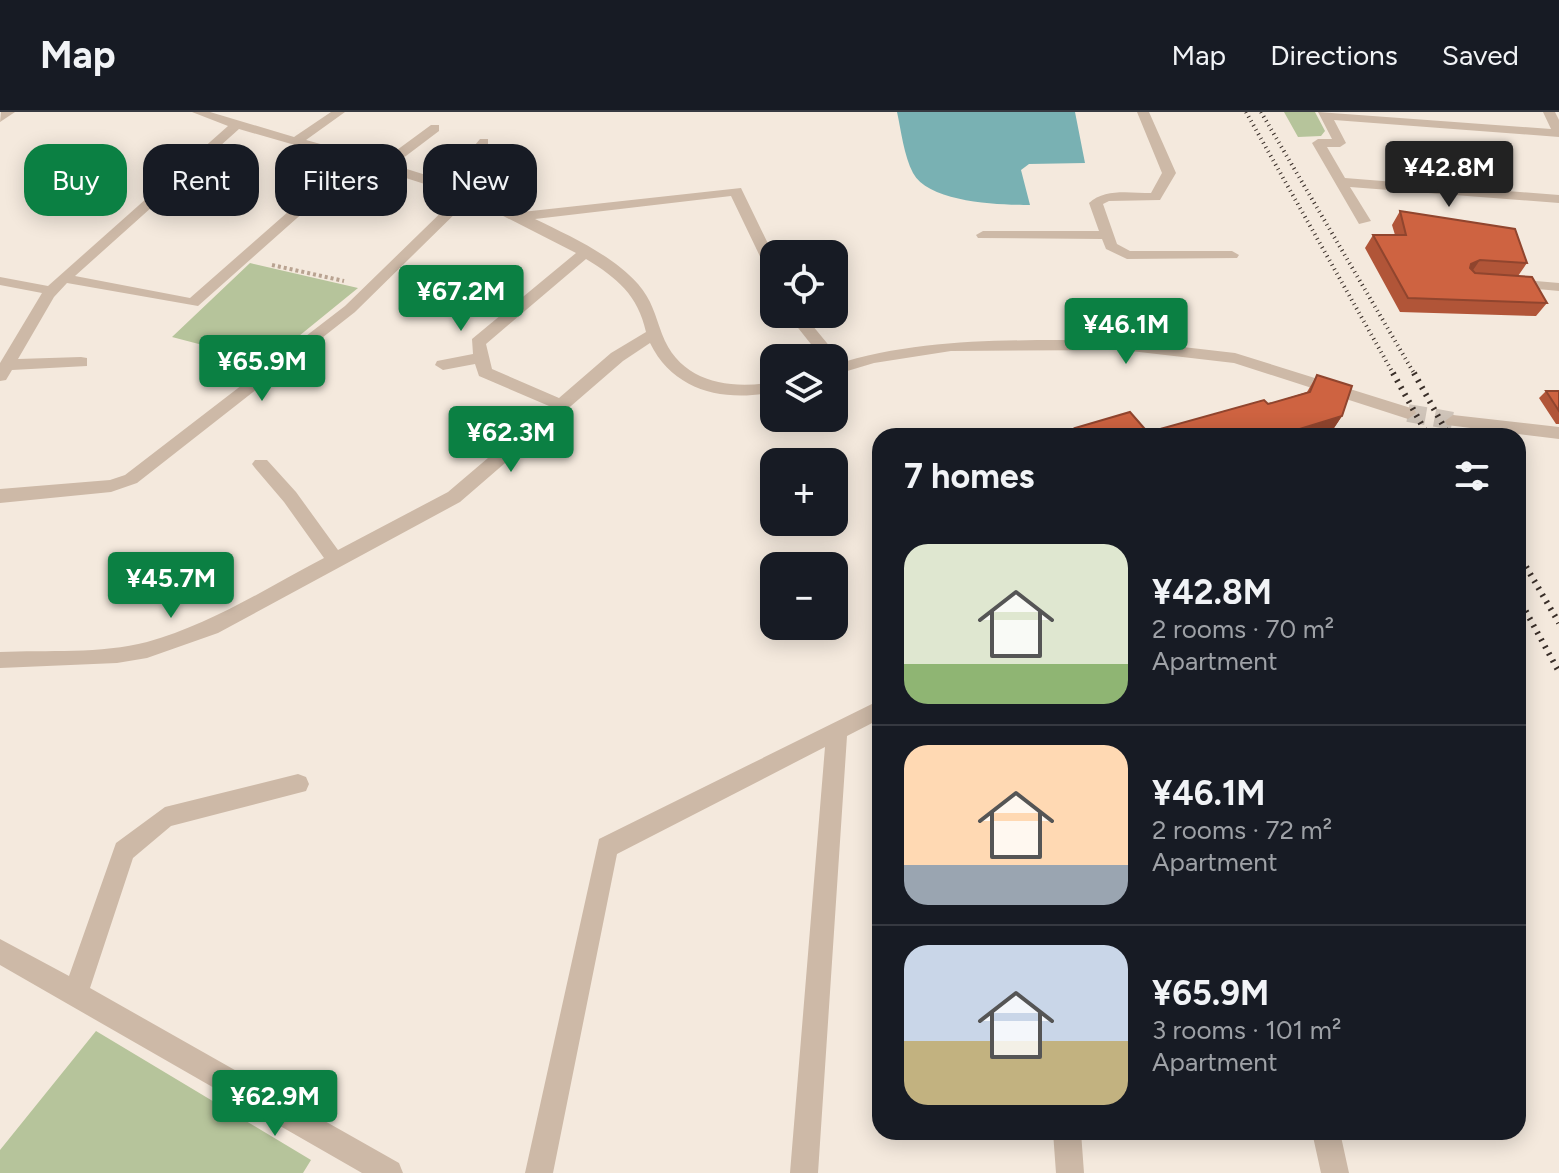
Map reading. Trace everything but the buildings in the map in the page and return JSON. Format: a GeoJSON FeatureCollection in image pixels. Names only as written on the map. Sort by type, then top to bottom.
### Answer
{"type":"FeatureCollection","features":[{"type":"Feature","properties":{"kind":"street"},"geometry":{"type":"LineString","coordinates":[[0,118],[9,112]]}},
{"type":"Feature","properties":{"kind":"street"},"geometry":{"type":"LineString","coordinates":[[198,112],[302,144]]}},
{"type":"Feature","properties":{"kind":"street"},"geometry":{"type":"LineString","coordinates":[[295,142],[339,112]]}},
{"type":"Feature","properties":{"kind":"street"},"geometry":{"type":"LineString","coordinates":[[1143,112],[1169,173],[1155,197],[1106,197],[1096,203],[1111,246],[1127,255],[1232,255]]}},
{"type":"Feature","properties":{"kind":"street"},"geometry":{"type":"LineString","coordinates":[[1549,112],[1559,132]]}},
{"type":"Feature","properties":{"kind":"street"},"geometry":{"type":"LineString","coordinates":[[1325,114],[1559,132]]}},
{"type":"Feature","properties":{"kind":"street"},"geometry":{"type":"LineString","coordinates":[[1325,114],[1340,143],[1318,143],[1364,221]]}},
{"type":"Feature","properties":{"kind":"street"},"geometry":{"type":"LineString","coordinates":[[4,370],[52,291],[64,278],[236,125]]}},
{"type":"Feature","properties":{"kind":"street"},"geometry":{"type":"LineString","coordinates":[[407,149],[435,128]]}},
{"type":"Feature","properties":{"kind":"street"},"geometry":{"type":"LineString","coordinates":[[1341,182],[1559,199]]}},
{"type":"Feature","properties":{"kind":"street"},"geometry":{"type":"LineString","coordinates":[[517,217],[736,191],[760,242]]}},
{"type":"Feature","properties":{"kind":"street"},"geometry":{"type":"LineString","coordinates":[[64,278],[193,303],[292,216]]}},
{"type":"Feature","properties":{"kind":"street"},"geometry":{"type":"LineString","coordinates":[[0,496],[111,486],[131,479],[350,309],[445,216]]}},
{"type":"Feature","properties":{"kind":"street"},"geometry":{"type":"LineString","coordinates":[[517,217],[616,271],[638,293],[649,312],[653,334],[672,366],[701,385],[741,393],[760,390]]}},
{"type":"Feature","properties":{"kind":"street"},"geometry":{"type":"LineString","coordinates":[[983,235],[1107,235]]}},
{"type":"Feature","properties":{"kind":"street"},"geometry":{"type":"LineString","coordinates":[[561,405],[485,372],[478,343],[585,253]]}},
{"type":"Feature","properties":{"kind":"street"},"geometry":{"type":"LineString","coordinates":[[0,281],[52,291]]}},
{"type":"Feature","properties":{"kind":"street"},"geometry":{"type":"LineString","coordinates":[[1500,282],[1559,287]]}},
{"type":"Feature","properties":{"kind":"street"},"geometry":{"type":"LineString","coordinates":[[806,328],[818,344]]}},
{"type":"Feature","properties":{"kind":"street"},"geometry":{"type":"LineString","coordinates":[[0,660],[117,655],[147,650],[211,627],[454,497],[617,357],[653,334]]}},
{"type":"Feature","properties":{"kind":"street"},"geometry":{"type":"LineString","coordinates":[[848,362],[951,346],[1122,345],[1235,358],[1408,413]]}},
{"type":"Feature","properties":{"kind":"street"},"geometry":{"type":"LineString","coordinates":[[443,365],[481,358]]}},
{"type":"Feature","properties":{"kind":"street"},"geometry":{"type":"LineString","coordinates":[[4,370],[81,362]]}},
{"type":"Feature","properties":{"kind":"street"},"geometry":{"type":"LineString","coordinates":[[1453,421],[1515,428]]}},
{"type":"Feature","properties":{"kind":"street"},"geometry":{"type":"LineString","coordinates":[[1526,429],[1559,433]]}},
{"type":"Feature","properties":{"kind":"street"},"geometry":{"type":"LineString","coordinates":[[261,464],[290,497],[336,561]]}},
{"type":"Feature","properties":{"kind":"street"},"geometry":{"type":"LineString","coordinates":[[539,1173],[607,847],[872,713]]}},
{"type":"Feature","properties":{"kind":"street"},"geometry":{"type":"LineString","coordinates":[[804,1173],[837,731]]}},
{"type":"Feature","properties":{"kind":"street"},"geometry":{"type":"LineString","coordinates":[[75,995],[124,851],[165,817],[298,784]]}},
{"type":"Feature","properties":{"kind":"street"},"geometry":{"type":"LineString","coordinates":[[0,951],[389,1173]]}},
{"type":"Feature","properties":{"kind":"street"},"geometry":{"type":"LineString","coordinates":[[1068,1140],[1070,1173]]}},
{"type":"Feature","properties":{"kind":"street"},"geometry":{"type":"LineString","coordinates":[[1328,1140],[1335,1173]]}},
{"type":"Feature","properties":{"kind":"path"},"geometry":{"type":"LineString","coordinates":[[243,259],[372,288]]}},
{"type":"Feature","properties":{"kind":"green space"},"geometry":{"type":"Polygon","coordinates":[[[1284,112],[1315,112],[1325,131],[1321,136],[1298,137],[1284,112]]]}},
{"type":"Feature","properties":{"kind":"green space"},"geometry":{"type":"Polygon","coordinates":[[[250,263],[358,288],[267,362],[172,337],[250,263]]]}},
{"type":"Feature","properties":{"kind":"green space"},"geometry":{"type":"Polygon","coordinates":[[[96,1031],[311,1160],[303,1173],[0,1173],[0,1150],[96,1031]]]}},
{"type":"Feature","properties":{"kind":"water"},"geometry":{"type":"Polygon","coordinates":[[[897,112],[1075,112],[1085,163],[1029,164],[1021,170],[1030,205],[984,203],[949,196],[921,183],[913,173],[897,112]]]}},
{"type":"Feature","properties":{"kind":"tunnel"},"geometry":{"type":"LineString","coordinates":[[1408,413],[1453,421]]}},
{"type":"Feature","properties":{"kind":"railway"},"geometry":{"type":"LineString","coordinates":[[1246,112],[1394,375]]}},
{"type":"Feature","properties":{"kind":"railway"},"geometry":{"type":"LineString","coordinates":[[1261,112],[1415,375]]}},
{"type":"Feature","properties":{"kind":"railway"},"geometry":{"type":"LineString","coordinates":[[1393,373],[1424,428]]}},
{"type":"Feature","properties":{"kind":"railway"},"geometry":{"type":"LineString","coordinates":[[1414,373],[1445,428]]}},
{"type":"Feature","properties":{"kind":"railway"},"geometry":{"type":"LineString","coordinates":[[1526,567],[1559,623]]}},
{"type":"Feature","properties":{"kind":"railway"},"geometry":{"type":"LineString","coordinates":[[1526,612],[1559,672]]}}]}
